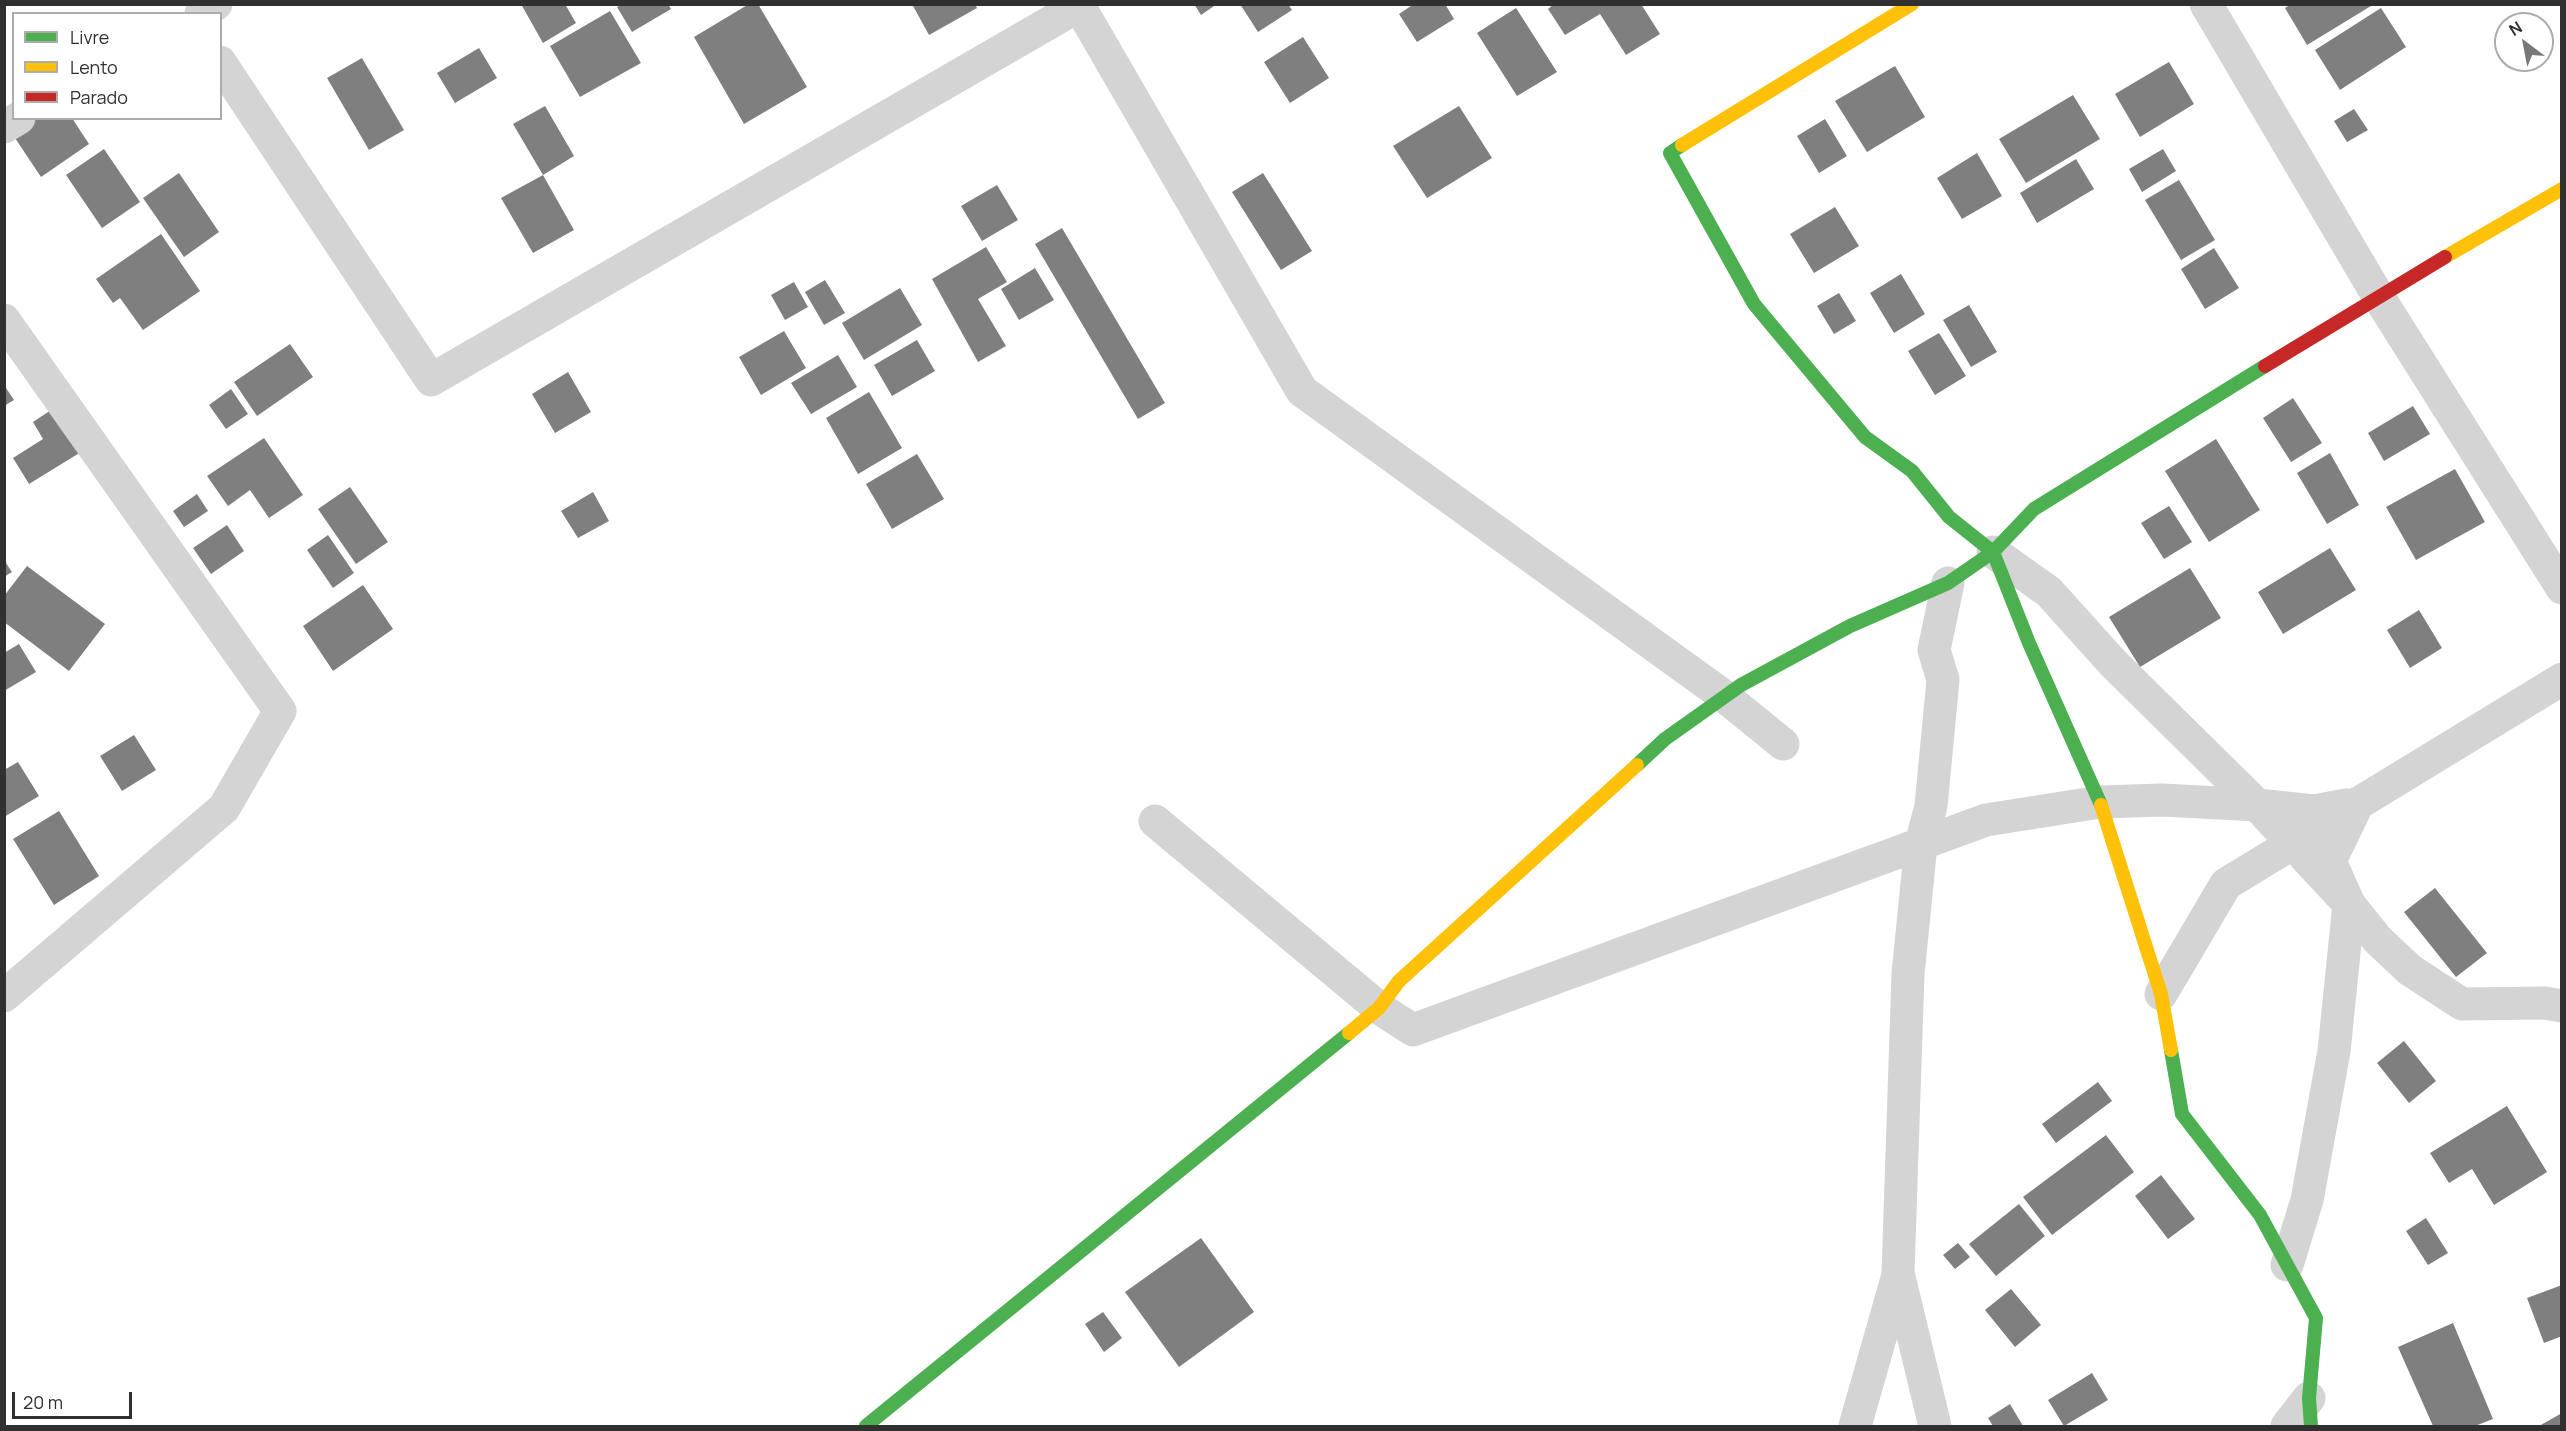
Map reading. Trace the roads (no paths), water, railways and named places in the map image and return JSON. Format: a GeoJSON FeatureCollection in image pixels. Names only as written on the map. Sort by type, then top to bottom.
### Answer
{"type":"FeatureCollection","features":[{"type":"Feature","properties":{"kind":"street"},"geometry":{"type":"LineString","coordinates":[[1912,4],[1670,153],[1754,304],[1865,437],[1912,471],[1949,518],[2049,592],[2113,663],[2294,843],[2378,940],[2410,970],[2462,1004],[2545,1003],[2562,1006]]}},
{"type":"Feature","properties":{"kind":"street"},"geometry":{"type":"LineString","coordinates":[[2206,4],[2378,296],[2562,588]]}},
{"type":"Feature","properties":{"kind":"street"},"geometry":{"type":"LineString","coordinates":[[222,65],[431,380],[1080,5],[1302,391],[1724,696],[1783,744]]}},
{"type":"Feature","properties":{"kind":"street"},"geometry":{"type":"LineString","coordinates":[[866,1426],[1379,1008],[1399,981],[1665,739],[1740,685],[1850,626],[1948,583],[1993,552],[2034,509],[2378,296],[2562,189]]}},
{"type":"Feature","properties":{"kind":"street"},"geometry":{"type":"LineString","coordinates":[[4,320],[280,711],[224,808],[4,996]]}},
{"type":"Feature","properties":{"kind":"street"},"geometry":{"type":"LineString","coordinates":[[1993,552],[2029,643],[2100,802],[2162,994],[2182,1114],[2260,1215],[2316,1318],[2310,1412],[2287,1426]]}},
{"type":"Feature","properties":{"kind":"street"},"geometry":{"type":"LineString","coordinates":[[1855,1426],[1898,1273],[1908,974],[1921,844],[1931,806],[1943,680],[1934,650],[1948,583]]}},
{"type":"Feature","properties":{"kind":"street"},"geometry":{"type":"LineString","coordinates":[[2162,994],[2226,884],[2562,679]]}},
{"type":"Feature","properties":{"kind":"street"},"geometry":{"type":"LineString","coordinates":[[1155,821],[1379,1008],[1413,1030],[1986,820],[2100,802],[2162,800],[2257,805],[2314,811],[2358,803]]}},
{"type":"Feature","properties":{"kind":"street"},"geometry":{"type":"LineString","coordinates":[[2287,1265],[2307,1200],[2334,1051],[2349,904],[2330,861],[2358,803]]}},
{"type":"Feature","properties":{"kind":"street"},"geometry":{"type":"LineString","coordinates":[[1898,1273],[1935,1426]]}}]}
